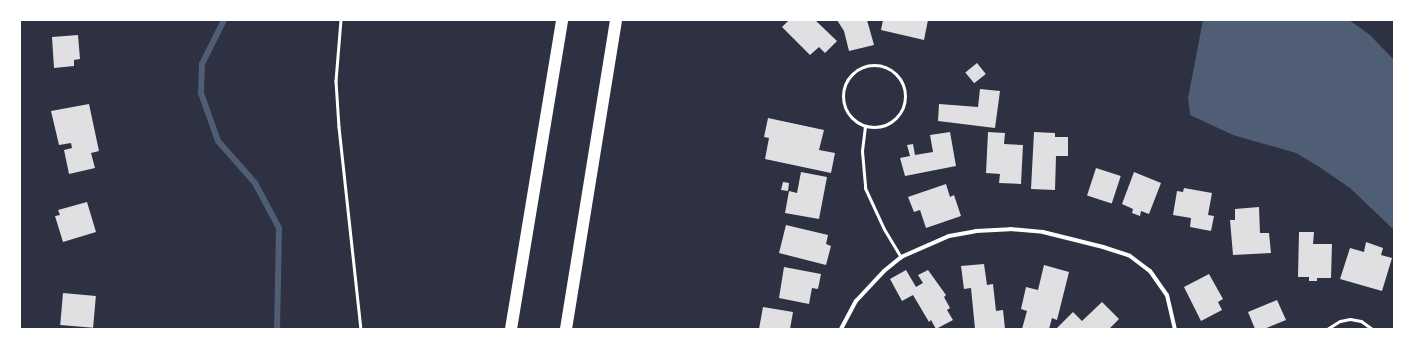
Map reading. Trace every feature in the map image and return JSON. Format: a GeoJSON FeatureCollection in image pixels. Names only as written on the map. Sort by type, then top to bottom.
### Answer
{"type":"FeatureCollection","features":[{"type":"Feature","properties":{"kind":"highway"},"geometry":{"type":"LineString","coordinates":[[511,329],[562,20]]}},
{"type":"Feature","properties":{"kind":"highway"},"geometry":{"type":"LineString","coordinates":[[566,329],[616,20]]}},
{"type":"Feature","properties":{"kind":"street"},"geometry":{"type":"LineString","coordinates":[[841,329],[856,301],[884,271],[901,257],[949,236],[976,231],[1010,229],[1043,232],[1103,246],[1130,256],[1150,271],[1167,295],[1175,329]]}},
{"type":"Feature","properties":{"kind":"lane"},"geometry":{"type":"LineString","coordinates":[[881,65],[890,69],[903,84],[904,104],[897,116],[884,125],[865,126],[848,113],[842,93],[851,74],[860,68],[881,65]]}},
{"type":"Feature","properties":{"kind":"lane"},"geometry":{"type":"LineString","coordinates":[[865,126],[862,157],[865,188],[884,229],[901,257]]}},
{"type":"Feature","properties":{"kind":"lane"},"geometry":{"type":"LineString","coordinates":[[1327,329],[1340,320],[1350,319],[1361,321],[1372,329]]}},
{"type":"Feature","properties":{"kind":"path"},"geometry":{"type":"LineString","coordinates":[[341,20],[336,81],[339,128],[362,329]]}},
{"type":"Feature","properties":{"kind":"water"},"geometry":{"type":"Polygon","coordinates":[[[1203,20],[1349,20],[1370,35],[1394,60],[1394,230],[1350,188],[1296,153],[1233,135],[1190,115],[1188,98],[1203,20]]]}},
{"type":"Feature","properties":{"kind":"building"},"geometry":{"type":"Polygon","coordinates":[[[789,20],[815,20],[837,41],[825,53],[819,47],[810,55],[782,27],[789,20]]]}},
{"type":"Feature","properties":{"kind":"building"},"geometry":{"type":"Polygon","coordinates":[[[837,20],[867,20],[874,45],[849,51],[844,31],[837,20]]]}},
{"type":"Feature","properties":{"kind":"building"},"geometry":{"type":"Polygon","coordinates":[[[883,20],[928,20],[924,40],[881,30],[883,20]]]}},
{"type":"Feature","properties":{"kind":"building"},"geometry":{"type":"Polygon","coordinates":[[[78,35],[80,59],[74,60],[74,66],[54,68],[52,37],[78,35]]]}},
{"type":"Feature","properties":{"kind":"building"},"geometry":{"type":"Polygon","coordinates":[[[977,63],[986,74],[974,83],[965,72],[977,63]]]}},
{"type":"Feature","properties":{"kind":"building"},"geometry":{"type":"Polygon","coordinates":[[[980,89],[1000,91],[995,128],[938,121],[939,104],[978,107],[980,89]]]}},
{"type":"Feature","properties":{"kind":"building"},"geometry":{"type":"Polygon","coordinates":[[[89,104],[99,151],[91,153],[95,168],[69,174],[64,150],[72,148],[71,143],[59,145],[51,111],[89,104]]]}},
{"type":"Feature","properties":{"kind":"building"},"geometry":{"type":"Polygon","coordinates":[[[768,118],[824,130],[819,150],[835,153],[831,173],[765,159],[769,138],[764,137],[768,118]]]}},
{"type":"Feature","properties":{"kind":"building"},"geometry":{"type":"Polygon","coordinates":[[[950,132],[956,166],[905,176],[900,158],[910,156],[907,145],[913,144],[915,155],[933,152],[930,135],[950,132]]]}},
{"type":"Feature","properties":{"kind":"building"},"geometry":{"type":"Polygon","coordinates":[[[988,132],[1005,133],[1004,144],[1023,145],[1021,184],[999,183],[1000,174],[986,173],[988,132]]]}},
{"type":"Feature","properties":{"kind":"building"},"geometry":{"type":"Polygon","coordinates":[[[1034,132],[1055,133],[1055,137],[1068,137],[1068,156],[1056,156],[1055,190],[1031,189],[1034,132]]]}},
{"type":"Feature","properties":{"kind":"building"},"geometry":{"type":"Polygon","coordinates":[[[1096,168],[1121,176],[1112,204],[1087,196],[1096,168]]]}},
{"type":"Feature","properties":{"kind":"building"},"geometry":{"type":"Polygon","coordinates":[[[801,172],[827,177],[819,219],[785,213],[789,191],[797,193],[801,172]]]}},
{"type":"Feature","properties":{"kind":"building"},"geometry":{"type":"Polygon","coordinates":[[[1134,172],[1161,183],[1149,214],[1141,211],[1140,216],[1132,213],[1133,209],[1122,204],[1134,172]]]}},
{"type":"Feature","properties":{"kind":"building"},"geometry":{"type":"Polygon","coordinates":[[[783,182],[789,183],[788,191],[781,190],[783,182]]]}},
{"type":"Feature","properties":{"kind":"building"},"geometry":{"type":"Polygon","coordinates":[[[946,184],[950,197],[954,195],[961,216],[926,228],[920,210],[914,212],[908,197],[946,184]]]}},
{"type":"Feature","properties":{"kind":"building"},"geometry":{"type":"Polygon","coordinates":[[[1184,188],[1212,193],[1208,215],[1214,216],[1211,231],[1190,227],[1191,218],[1173,215],[1177,191],[1183,192],[1184,188]]]}},
{"type":"Feature","properties":{"kind":"building"},"geometry":{"type":"Polygon","coordinates":[[[87,202],[96,232],[63,242],[55,216],[60,215],[58,210],[87,202]]]}},
{"type":"Feature","properties":{"kind":"building"},"geometry":{"type":"Polygon","coordinates":[[[1259,207],[1260,233],[1269,233],[1271,253],[1233,255],[1230,220],[1235,220],[1235,209],[1259,207]]]}},
{"type":"Feature","properties":{"kind":"building"},"geometry":{"type":"Polygon","coordinates":[[[786,225],[828,235],[826,244],[831,246],[826,265],[779,253],[786,225]]]}},
{"type":"Feature","properties":{"kind":"building"},"geometry":{"type":"Polygon","coordinates":[[[1299,232],[1314,232],[1313,244],[1332,244],[1331,278],[1317,278],[1317,281],[1309,281],[1309,277],[1298,277],[1299,232]]]}},
{"type":"Feature","properties":{"kind":"building"},"geometry":{"type":"Polygon","coordinates":[[[1366,242],[1383,248],[1381,255],[1392,258],[1382,291],[1340,279],[1350,248],[1364,252],[1366,242]]]}},
{"type":"Feature","properties":{"kind":"building"},"geometry":{"type":"Polygon","coordinates":[[[984,264],[987,285],[993,284],[996,311],[1003,310],[1005,329],[975,329],[971,288],[964,289],[961,266],[984,264]]]}},
{"type":"Feature","properties":{"kind":"building"},"geometry":{"type":"Polygon","coordinates":[[[1044,265],[1069,272],[1057,320],[1052,318],[1049,329],[1022,329],[1027,311],[1021,309],[1026,287],[1038,290],[1044,265]]]}},
{"type":"Feature","properties":{"kind":"building"},"geometry":{"type":"Polygon","coordinates":[[[784,267],[821,274],[818,289],[812,288],[809,304],[779,298],[784,267]]]}},
{"type":"Feature","properties":{"kind":"building"},"geometry":{"type":"Polygon","coordinates":[[[906,270],[916,287],[923,283],[918,275],[928,270],[946,295],[944,297],[950,308],[947,310],[953,320],[936,329],[931,320],[929,322],[913,295],[902,301],[890,279],[906,270]]]}},
{"type":"Feature","properties":{"kind":"building"},"geometry":{"type":"Polygon","coordinates":[[[1209,274],[1223,299],[1218,302],[1222,310],[1201,321],[1184,287],[1209,274]]]}},
{"type":"Feature","properties":{"kind":"building"},"geometry":{"type":"Polygon","coordinates":[[[63,293],[96,296],[93,328],[60,325],[63,293]]]}},
{"type":"Feature","properties":{"kind":"building"},"geometry":{"type":"Polygon","coordinates":[[[1277,300],[1286,320],[1264,329],[1255,329],[1248,312],[1277,300]]]}},
{"type":"Feature","properties":{"kind":"building"},"geometry":{"type":"Polygon","coordinates":[[[1102,302],[1119,319],[1109,329],[1057,328],[1073,312],[1082,321],[1102,302]]]}},
{"type":"Feature","properties":{"kind":"building"},"geometry":{"type":"Polygon","coordinates":[[[763,307],[793,312],[790,329],[759,329],[763,307]]]}},
{"type":"Feature","properties":{"kind":"waterway"},"geometry":{"type":"LineString","coordinates":[[224,20],[202,64],[201,93],[218,141],[255,183],[279,228],[277,329]]}}]}
